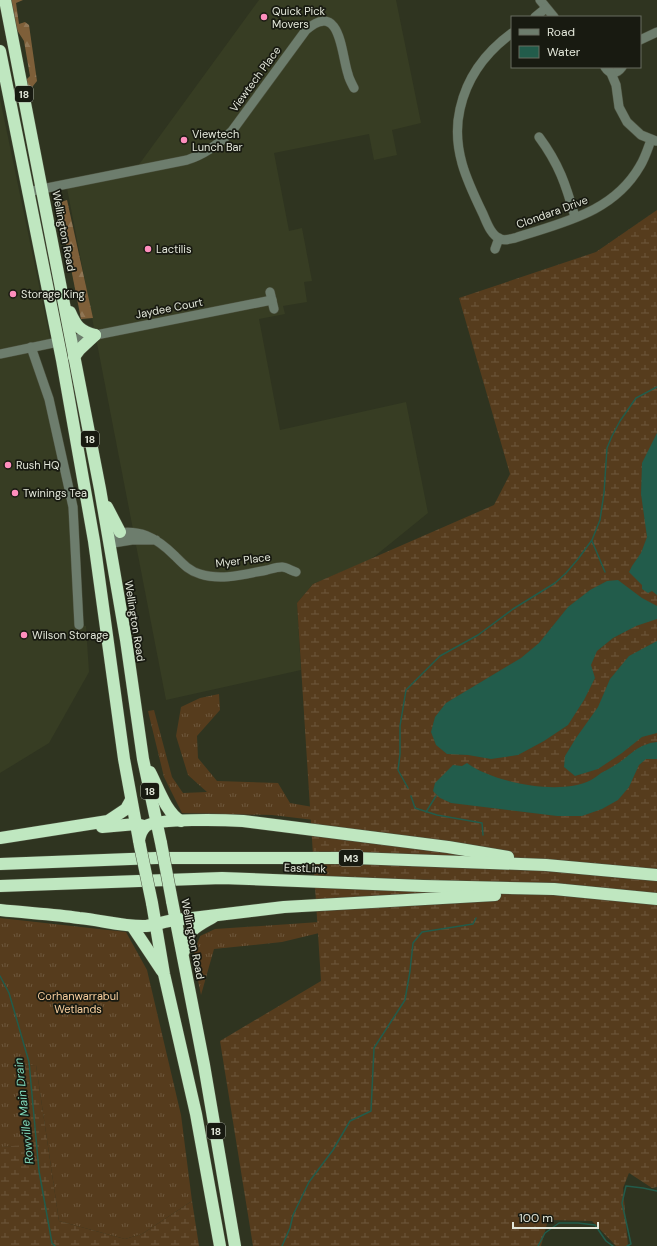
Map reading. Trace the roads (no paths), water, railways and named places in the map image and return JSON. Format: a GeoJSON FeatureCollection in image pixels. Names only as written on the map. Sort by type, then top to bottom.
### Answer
{"type":"FeatureCollection","features":[{"type":"Feature","properties":{"kind":"highway","name":"Wellington Road"},"geometry":{"type":"LineString","coordinates":[[5,0],[109,539],[143,759],[146,824],[153,830],[160,841],[168,915],[164,974],[196,1114],[220,1246]]}},
{"type":"Feature","properties":{"kind":"highway","name":"18"},"geometry":{"type":"LineString","coordinates":[[0,51],[58,342],[94,541],[131,800],[146,824]]}},
{"type":"Feature","properties":{"kind":"highway"},"geometry":{"type":"LineString","coordinates":[[64,300],[74,322],[79,328],[85,332],[95,335]]}},
{"type":"Feature","properties":{"kind":"highway"},"geometry":{"type":"LineString","coordinates":[[74,357],[95,335]]}},
{"type":"Feature","properties":{"kind":"highway"},"geometry":{"type":"LineString","coordinates":[[58,342],[71,340]]}},
{"type":"Feature","properties":{"kind":"highway"},"geometry":{"type":"LineString","coordinates":[[100,490],[105,504],[120,532]]}},
{"type":"Feature","properties":{"kind":"highway"},"geometry":{"type":"LineString","coordinates":[[94,541],[109,539]]}},
{"type":"Feature","properties":{"kind":"highway"},"geometry":{"type":"LineString","coordinates":[[143,759],[170,811],[174,817],[181,821]]}},
{"type":"Feature","properties":{"kind":"highway"},"geometry":{"type":"LineString","coordinates":[[0,838],[108,822],[126,809],[131,800]]}},
{"type":"Feature","properties":{"kind":"highway"},"geometry":{"type":"LineString","coordinates":[[89,825],[104,827],[181,821],[243,821],[448,847],[546,865]]}},
{"type":"Feature","properties":{"kind":"highway"},"geometry":{"type":"LineString","coordinates":[[146,824],[141,832],[140,843],[152,907],[157,917],[168,915],[217,915],[284,908],[491,895],[554,889]]}},
{"type":"Feature","properties":{"kind":"highway","name":"EastLink"},"geometry":{"type":"LineString","coordinates":[[0,864],[156,858],[354,858],[546,865],[657,876]]}},
{"type":"Feature","properties":{"kind":"highway","name":"EastLink"},"geometry":{"type":"LineString","coordinates":[[0,886],[222,878],[423,886],[554,889],[657,898]]}},
{"type":"Feature","properties":{"kind":"highway"},"geometry":{"type":"LineString","coordinates":[[0,910],[79,918],[132,926],[168,915]]}},
{"type":"Feature","properties":{"kind":"highway","name":"Wellington Road"},"geometry":{"type":"LineString","coordinates":[[168,915],[183,955],[204,1065],[235,1246]]}},
{"type":"Feature","properties":{"kind":"highway"},"geometry":{"type":"LineString","coordinates":[[183,955],[186,938],[190,932],[198,925],[217,915]]}},
{"type":"Feature","properties":{"kind":"highway"},"geometry":{"type":"LineString","coordinates":[[132,926],[164,974]]}},
{"type":"Feature","properties":{"kind":"highway"},"geometry":{"type":"LineString","coordinates":[[211,1194],[226,1191]]}},
{"type":"Feature","properties":{"kind":"street"},"geometry":{"type":"LineString","coordinates":[[540,0],[553,16]]}},
{"type":"Feature","properties":{"kind":"street"},"geometry":{"type":"LineString","coordinates":[[536,16],[546,8]]}},
{"type":"Feature","properties":{"kind":"street","name":"Viewtech Place"},"geometry":{"type":"LineString","coordinates":[[27,192],[187,160],[199,156],[232,131],[306,30],[314,21],[327,15],[337,25],[348,75],[354,88]]}},
{"type":"Feature","properties":{"kind":"street"},"geometry":{"type":"LineString","coordinates":[[641,40],[657,32]]}},
{"type":"Feature","properties":{"kind":"street"},"geometry":{"type":"LineString","coordinates":[[494,249],[498,238],[490,228],[467,181],[459,155],[457,126],[462,101],[471,77],[487,55],[511,34]]}},
{"type":"Feature","properties":{"kind":"street"},"geometry":{"type":"LineString","coordinates":[[614,69],[617,101],[624,117],[635,131],[654,140]]}},
{"type":"Feature","properties":{"kind":"street"},"geometry":{"type":"LineString","coordinates":[[539,136],[563,177],[575,217]]}},
{"type":"Feature","properties":{"kind":"street","name":"Clondara Drive"},"geometry":{"type":"LineString","coordinates":[[498,238],[505,240],[515,238],[575,217],[601,206],[626,186],[640,166],[654,140]]}},
{"type":"Feature","properties":{"kind":"street","name":"Jaydee Court"},"geometry":{"type":"LineString","coordinates":[[71,340],[271,296],[274,309]]}},
{"type":"Feature","properties":{"kind":"street"},"geometry":{"type":"LineString","coordinates":[[0,354],[58,342]]}},
{"type":"Feature","properties":{"kind":"street"},"geometry":{"type":"LineString","coordinates":[[31,347],[50,402],[73,507],[79,624]]}},
{"type":"Feature","properties":{"kind":"street"},"geometry":{"type":"LineString","coordinates":[[120,532],[112,534],[109,539],[113,543],[132,540],[156,540]]}},
{"type":"Feature","properties":{"kind":"street","name":"Myer Place"},"geometry":{"type":"LineString","coordinates":[[120,532],[140,532],[156,540],[190,569],[206,576],[224,577],[282,567],[296,572]]}},
{"type":"Feature","properties":{"kind":"water"},"geometry":{"type":"Polygon","coordinates":[[[657,433],[657,595],[652,591],[648,593],[642,589],[642,585],[629,572],[641,553],[647,537],[641,494],[642,463],[657,433]]]}},
{"type":"Feature","properties":{"kind":"water"},"geometry":{"type":"Polygon","coordinates":[[[618,580],[642,598],[657,606],[657,619],[636,626],[613,638],[597,651],[591,665],[595,678],[584,700],[568,725],[544,741],[518,755],[491,759],[468,755],[447,754],[436,745],[431,732],[435,717],[446,703],[521,658],[539,643],[568,607],[590,590],[607,581],[618,580]]]}},
{"type":"Feature","properties":{"kind":"water"},"geometry":{"type":"Polygon","coordinates":[[[657,641],[657,733],[642,737],[598,769],[575,776],[564,767],[565,756],[598,707],[610,679],[629,656],[657,641]]]}},
{"type":"Feature","properties":{"kind":"water"},"geometry":{"type":"Polygon","coordinates":[[[657,742],[657,759],[646,759],[639,765],[629,787],[618,800],[602,809],[582,816],[557,816],[451,803],[440,798],[433,791],[435,783],[453,765],[462,766],[467,763],[494,776],[528,785],[563,787],[578,785],[592,779],[617,764],[640,747],[657,742]]]}},
{"type":"Feature","properties":{"kind":"waterway"},"geometry":{"type":"LineString","coordinates":[[408,788],[398,770],[400,754],[400,726],[406,690],[440,656],[478,635],[513,609],[555,583],[578,559],[592,540],[600,520],[604,493],[607,448],[612,436],[620,421],[636,398],[657,387]]}},
{"type":"Feature","properties":{"kind":"waterway"},"geometry":{"type":"LineString","coordinates":[[592,541],[605,572]]}},
{"type":"Feature","properties":{"kind":"waterway"},"geometry":{"type":"LineString","coordinates":[[411,796],[415,808],[437,815],[482,823],[483,835]]}},
{"type":"Feature","properties":{"kind":"waterway"},"geometry":{"type":"LineString","coordinates":[[426,812],[436,796]]}},
{"type":"Feature","properties":{"kind":"waterway"},"geometry":{"type":"LineString","coordinates":[[282,1246],[290,1228],[293,1215],[309,1182],[333,1150],[350,1121],[371,1111],[374,1048],[405,1000],[413,943],[422,932],[473,924],[476,918]]}},
{"type":"Feature","properties":{"kind":"waterway","name":"Rowville Main Drain"},"geometry":{"type":"LineString","coordinates":[[0,976],[9,993],[29,1062],[39,1171],[52,1243],[55,1246]]}},
{"type":"Feature","properties":{"kind":"waterway"},"geometry":{"type":"LineString","coordinates":[[627,1246],[631,1244],[622,1203],[626,1186],[657,1191]]}},
{"type":"Feature","properties":{"kind":"waterway"},"geometry":{"type":"LineString","coordinates":[[538,1246],[545,1233],[559,1223],[595,1225],[606,1241],[613,1246]]}},
{"type":"Feature","properties":{"kind":"place","name":"Quick Pick Movers"},"geometry":{"type":"Point","coordinates":[264,17]}},
{"type":"Feature","properties":{"kind":"place","name":"Viewtech Lunch Bar"},"geometry":{"type":"Point","coordinates":[184,140]}},
{"type":"Feature","properties":{"kind":"place","name":"Lactilis"},"geometry":{"type":"Point","coordinates":[148,249]}},
{"type":"Feature","properties":{"kind":"place","name":"Storage King"},"geometry":{"type":"Point","coordinates":[13,294]}},
{"type":"Feature","properties":{"kind":"place","name":"Rush HQ"},"geometry":{"type":"Point","coordinates":[8,465]}},
{"type":"Feature","properties":{"kind":"place","name":"Twinings Tea"},"geometry":{"type":"Point","coordinates":[15,493]}},
{"type":"Feature","properties":{"kind":"place","name":"Wilson Storage"},"geometry":{"type":"Point","coordinates":[24,635]}},
{"type":"Feature","properties":{"kind":"park label","name":"Corhanwarrabul Wetlands"},"geometry":{"type":"Point","coordinates":[78,1002]}}]}
